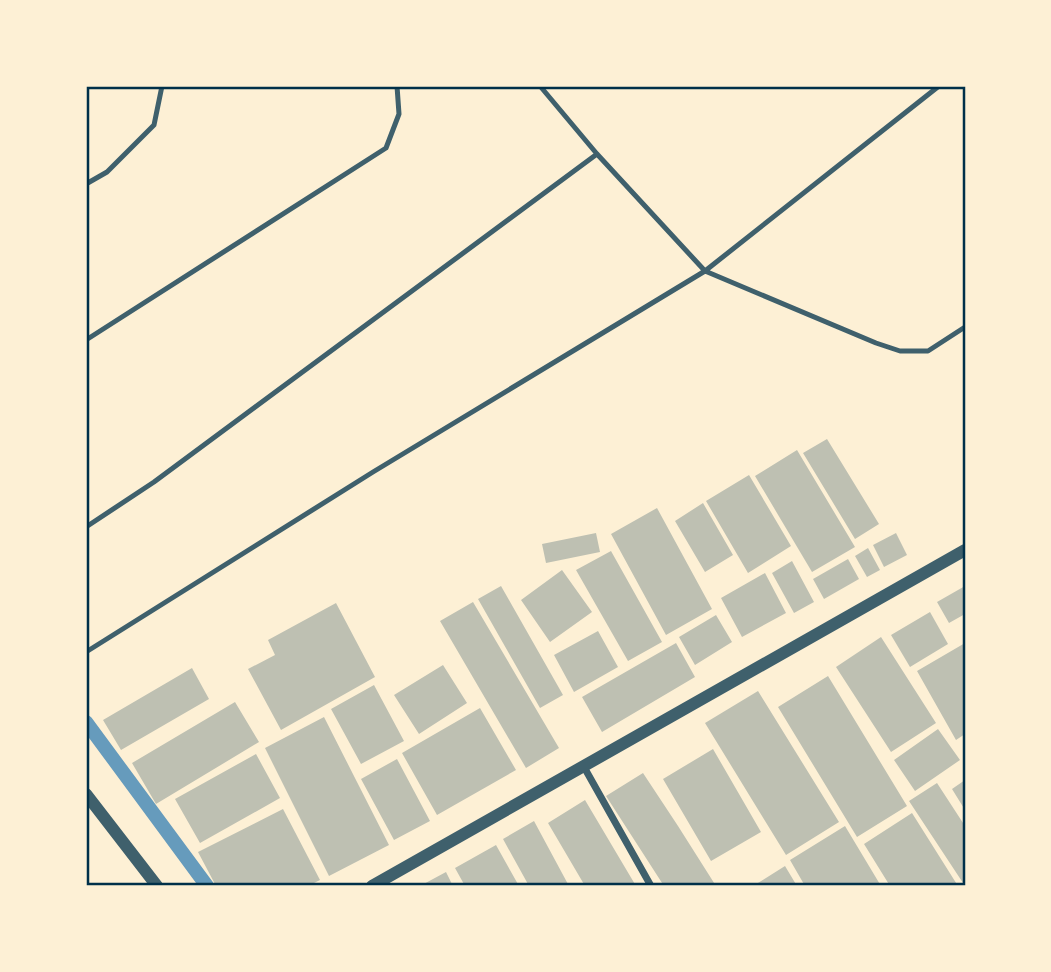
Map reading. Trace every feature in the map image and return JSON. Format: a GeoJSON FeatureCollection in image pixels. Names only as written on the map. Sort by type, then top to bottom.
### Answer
{"type":"FeatureCollection","features":[{"type":"Feature","properties":{"kind":"street"},"geometry":{"type":"LineString","coordinates":[[373,886],[965,550]]}},
{"type":"Feature","properties":{"kind":"street"},"geometry":{"type":"LineString","coordinates":[[584,767],[651,886]]}},
{"type":"Feature","properties":{"kind":"street"},"geometry":{"type":"LineString","coordinates":[[86,794],[157,886]]}},
{"type":"Feature","properties":{"kind":"lane"},"geometry":{"type":"LineString","coordinates":[[86,184],[107,172],[154,125],[162,86]]}},
{"type":"Feature","properties":{"kind":"lane"},"geometry":{"type":"LineString","coordinates":[[86,341],[387,148],[399,114],[397,86]]}},
{"type":"Feature","properties":{"kind":"lane"},"geometry":{"type":"LineString","coordinates":[[540,86],[597,154],[705,271],[900,351],[928,351],[965,327]]}},
{"type":"Feature","properties":{"kind":"lane"},"geometry":{"type":"LineString","coordinates":[[86,652],[373,472],[705,271],[939,86]]}},
{"type":"Feature","properties":{"kind":"lane"},"geometry":{"type":"LineString","coordinates":[[86,527],[165,474],[597,154]]}},
{"type":"Feature","properties":{"kind":"building"},"geometry":{"type":"Polygon","coordinates":[[[827,439],[879,524],[855,539],[803,453],[827,439]]]}},
{"type":"Feature","properties":{"kind":"building"},"geometry":{"type":"Polygon","coordinates":[[[797,450],[855,547],[812,572],[755,476],[797,450]]]}},
{"type":"Feature","properties":{"kind":"building"},"geometry":{"type":"Polygon","coordinates":[[[749,475],[791,546],[748,573],[706,501],[749,475]]]}},
{"type":"Feature","properties":{"kind":"building"},"geometry":{"type":"Polygon","coordinates":[[[703,503],[733,555],[705,572],[675,521],[703,503]]]}},
{"type":"Feature","properties":{"kind":"building"},"geometry":{"type":"Polygon","coordinates":[[[657,508],[712,609],[666,635],[611,534],[657,508]]]}},
{"type":"Feature","properties":{"kind":"building"},"geometry":{"type":"Polygon","coordinates":[[[596,533],[600,552],[546,563],[542,544],[596,533]]]}},
{"type":"Feature","properties":{"kind":"building"},"geometry":{"type":"Polygon","coordinates":[[[896,533],[907,555],[884,567],[873,545],[896,533]]]}},
{"type":"Feature","properties":{"kind":"building"},"geometry":{"type":"Polygon","coordinates":[[[868,548],[880,570],[867,577],[855,556],[868,548]]]}},
{"type":"Feature","properties":{"kind":"building"},"geometry":{"type":"Polygon","coordinates":[[[611,551],[662,642],[628,661],[576,570],[611,551]]]}},
{"type":"Feature","properties":{"kind":"building"},"geometry":{"type":"Polygon","coordinates":[[[848,559],[859,579],[824,599],[813,579],[848,559]]]}},
{"type":"Feature","properties":{"kind":"building"},"geometry":{"type":"Polygon","coordinates":[[[792,561],[814,602],[794,613],[772,573],[792,561]]]}},
{"type":"Feature","properties":{"kind":"building"},"geometry":{"type":"Polygon","coordinates":[[[562,570],[592,612],[550,642],[521,600],[562,570]]]}},
{"type":"Feature","properties":{"kind":"building"},"geometry":{"type":"Polygon","coordinates":[[[765,573],[786,613],[742,637],[721,598],[765,573]]]}},
{"type":"Feature","properties":{"kind":"building"},"geometry":{"type":"Polygon","coordinates":[[[501,586],[563,695],[540,708],[478,599],[501,586]]]}},
{"type":"Feature","properties":{"kind":"building"},"geometry":{"type":"Polygon","coordinates":[[[965,586],[965,614],[949,623],[937,602],[965,586]]]}},
{"type":"Feature","properties":{"kind":"building"},"geometry":{"type":"Polygon","coordinates":[[[473,602],[559,748],[526,768],[440,621],[473,602]]]}},
{"type":"Feature","properties":{"kind":"building"},"geometry":{"type":"Polygon","coordinates":[[[336,603],[375,677],[281,730],[248,669],[275,655],[268,640],[336,603]]]}},
{"type":"Feature","properties":{"kind":"building"},"geometry":{"type":"Polygon","coordinates":[[[930,612],[948,644],[910,667],[891,635],[930,612]]]}},
{"type":"Feature","properties":{"kind":"building"},"geometry":{"type":"Polygon","coordinates":[[[716,615],[732,642],[695,665],[679,637],[716,615]]]}},
{"type":"Feature","properties":{"kind":"building"},"geometry":{"type":"Polygon","coordinates":[[[598,631],[618,667],[574,692],[554,655],[598,631]]]}},
{"type":"Feature","properties":{"kind":"building"},"geometry":{"type":"Polygon","coordinates":[[[881,637],[936,723],[891,752],[836,667],[881,637]]]}},
{"type":"Feature","properties":{"kind":"building"},"geometry":{"type":"Polygon","coordinates":[[[676,643],[695,677],[602,732],[582,697],[676,643]]]}},
{"type":"Feature","properties":{"kind":"building"},"geometry":{"type":"Polygon","coordinates":[[[965,643],[965,734],[956,740],[917,671],[965,643]]]}},
{"type":"Feature","properties":{"kind":"building"},"geometry":{"type":"Polygon","coordinates":[[[443,665],[467,703],[419,734],[394,695],[443,665]]]}},
{"type":"Feature","properties":{"kind":"building"},"geometry":{"type":"Polygon","coordinates":[[[192,668],[209,699],[121,750],[103,720],[192,668]]]}},
{"type":"Feature","properties":{"kind":"building"},"geometry":{"type":"Polygon","coordinates":[[[828,676],[907,806],[857,837],[778,707],[828,676]]]}},
{"type":"Feature","properties":{"kind":"building"},"geometry":{"type":"Polygon","coordinates":[[[374,685],[404,741],[361,764],[331,709],[374,685]]]}},
{"type":"Feature","properties":{"kind":"building"},"geometry":{"type":"Polygon","coordinates":[[[758,691],[839,822],[786,855],[705,723],[758,691]]]}},
{"type":"Feature","properties":{"kind":"building"},"geometry":{"type":"Polygon","coordinates":[[[235,702],[259,742],[156,804],[132,763],[235,702]]]}},
{"type":"Feature","properties":{"kind":"building"},"geometry":{"type":"Polygon","coordinates":[[[480,708],[516,770],[437,815],[402,753],[480,708]]]}},
{"type":"Feature","properties":{"kind":"building"},"geometry":{"type":"Polygon","coordinates":[[[324,717],[389,845],[329,876],[265,748],[324,717]]]}},
{"type":"Feature","properties":{"kind":"building"},"geometry":{"type":"Polygon","coordinates":[[[938,729],[960,760],[915,791],[894,760],[938,729]]]}},
{"type":"Feature","properties":{"kind":"building"},"geometry":{"type":"Polygon","coordinates":[[[713,749],[761,832],[711,861],[663,779],[713,749]]]}},
{"type":"Feature","properties":{"kind":"building"},"geometry":{"type":"Polygon","coordinates":[[[256,754],[280,798],[200,843],[175,799],[256,754]]]}},
{"type":"Feature","properties":{"kind":"building"},"geometry":{"type":"Polygon","coordinates":[[[397,759],[430,821],[394,840],[361,779],[397,759]]]}},
{"type":"Feature","properties":{"kind":"building"},"geometry":{"type":"Polygon","coordinates":[[[643,773],[716,886],[664,886],[606,796],[643,773]]]}},
{"type":"Feature","properties":{"kind":"building"},"geometry":{"type":"Polygon","coordinates":[[[965,780],[965,810],[952,789],[965,780]]]}},
{"type":"Feature","properties":{"kind":"building"},"geometry":{"type":"Polygon","coordinates":[[[937,783],[965,826],[965,886],[909,801],[937,783]]]}},
{"type":"Feature","properties":{"kind":"building"},"geometry":{"type":"Polygon","coordinates":[[[585,800],[636,886],[585,886],[548,823],[585,800]]]}},
{"type":"Feature","properties":{"kind":"building"},"geometry":{"type":"Polygon","coordinates":[[[283,809],[320,880],[308,886],[216,886],[198,852],[283,809]]]}},
{"type":"Feature","properties":{"kind":"building"},"geometry":{"type":"Polygon","coordinates":[[[912,813],[958,886],[890,886],[864,844],[912,813]]]}},
{"type":"Feature","properties":{"kind":"building"},"geometry":{"type":"Polygon","coordinates":[[[534,821],[569,886],[529,886],[503,839],[534,821]]]}},
{"type":"Feature","properties":{"kind":"building"},"geometry":{"type":"Polygon","coordinates":[[[845,826],[881,886],[805,886],[790,860],[845,826]]]}},
{"type":"Feature","properties":{"kind":"building"},"geometry":{"type":"Polygon","coordinates":[[[496,845],[519,886],[465,886],[455,868],[496,845]]]}},
{"type":"Feature","properties":{"kind":"building"},"geometry":{"type":"Polygon","coordinates":[[[785,866],[797,886],[753,886],[785,866]]]}},
{"type":"Feature","properties":{"kind":"building"},"geometry":{"type":"Polygon","coordinates":[[[446,872],[453,886],[420,886],[446,872]]]}},
{"type":"Feature","properties":{"kind":"waterway"},"geometry":{"type":"LineString","coordinates":[[86,722],[207,886]]}}]}
